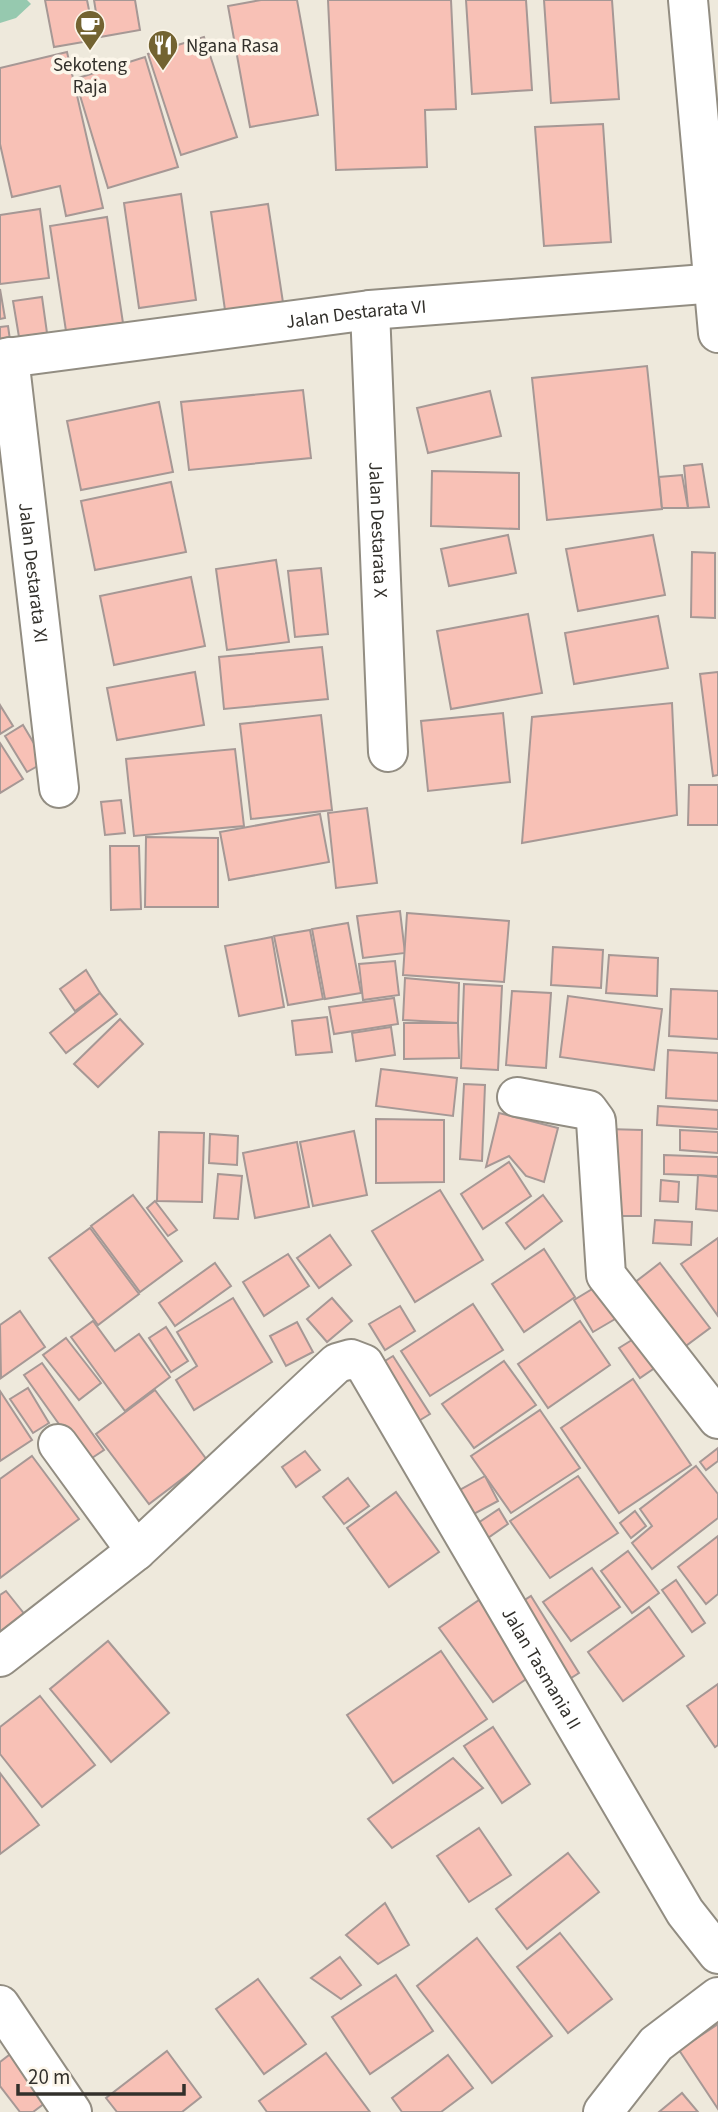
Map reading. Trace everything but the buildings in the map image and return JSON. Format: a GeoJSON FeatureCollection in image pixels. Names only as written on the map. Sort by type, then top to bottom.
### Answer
{"type":"FeatureCollection","features":[{"type":"Feature","properties":{"kind":"street"},"geometry":{"type":"LineString","coordinates":[[688,0],[716,283],[718,333]]}},
{"type":"Feature","properties":{"kind":"street","name":"Jalan Destarata VI"},"geometry":{"type":"LineString","coordinates":[[5,358],[370,310],[716,283]]}},
{"type":"Feature","properties":{"kind":"street","name":"Jalan Destarata X"},"geometry":{"type":"LineString","coordinates":[[370,310],[388,752]]}},
{"type":"Feature","properties":{"kind":"street","name":"Jalan Destarata XI"},"geometry":{"type":"LineString","coordinates":[[5,358],[59,788]]}},
{"type":"Feature","properties":{"kind":"street"},"geometry":{"type":"LineString","coordinates":[[517,1097],[588,1110],[596,1121],[606,1275],[718,1419]]}},
{"type":"Feature","properties":{"kind":"street","name":"Jalan Tasmania II"},"geometry":{"type":"LineString","coordinates":[[136,1551],[337,1363],[351,1359],[364,1364],[678,1900],[718,1954]]}},
{"type":"Feature","properties":{"kind":"street"},"geometry":{"type":"LineString","coordinates":[[0,1657],[136,1551],[58,1444]]}},
{"type":"Feature","properties":{"kind":"street"},"geometry":{"type":"LineString","coordinates":[[603,2112],[656,2045],[718,1997]]}},
{"type":"Feature","properties":{"kind":"street"},"geometry":{"type":"LineString","coordinates":[[0,2005],[72,2112]]}},
{"type":"Feature","properties":{"kind":"green space"},"geometry":{"type":"Polygon","coordinates":[[[0,0],[27,0],[31,4],[16,18],[0,23],[0,0]]]}},
{"type":"Feature","properties":{"kind":"place","name":"Sekoteng Raja"},"geometry":{"type":"Point","coordinates":[90,52]}},
{"type":"Feature","properties":{"kind":"place","name":"Ngana Rasa"},"geometry":{"type":"Point","coordinates":[163,72]}}]}
